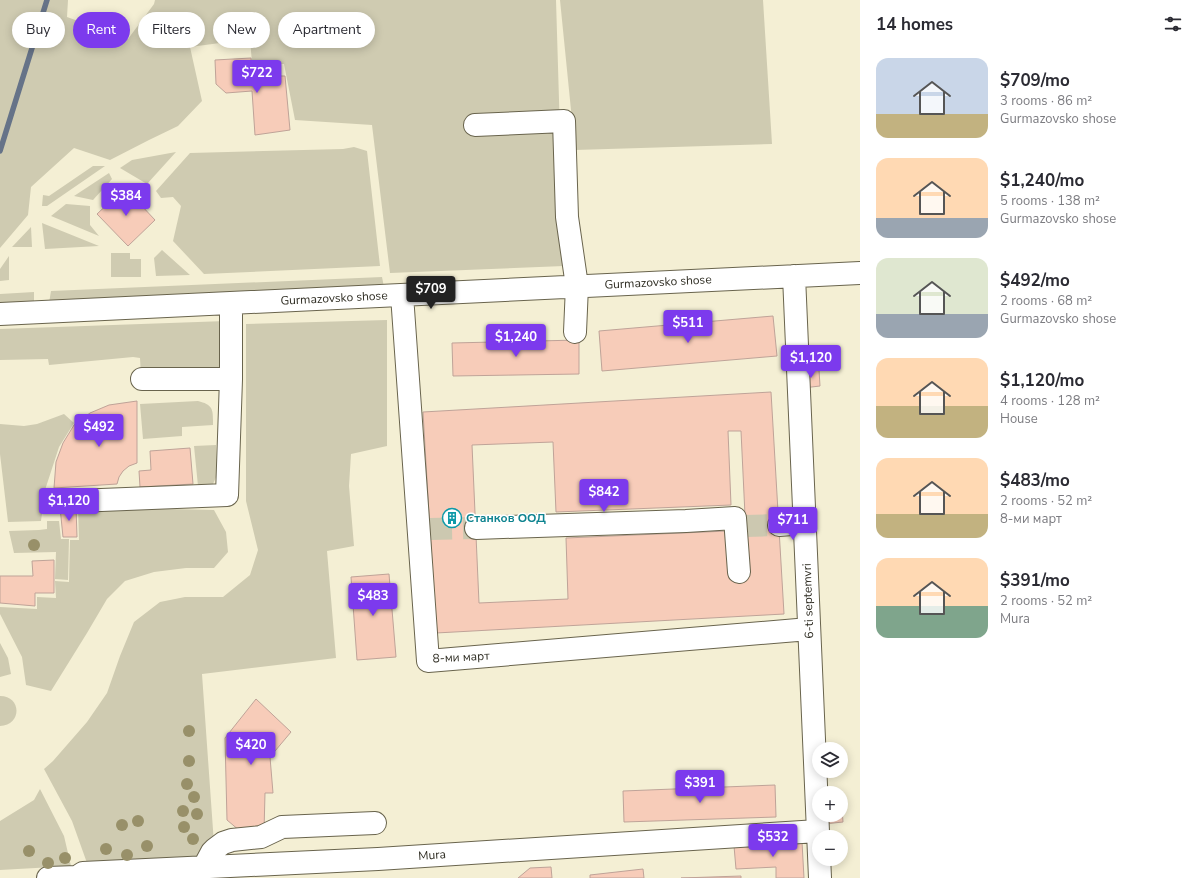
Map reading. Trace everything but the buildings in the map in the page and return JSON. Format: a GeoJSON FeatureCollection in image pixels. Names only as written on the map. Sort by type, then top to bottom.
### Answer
{"type":"FeatureCollection","features":[{"type":"Feature","properties":{"kind":"street"},"geometry":{"type":"LineString","coordinates":[[475,125],[564,120],[567,217],[577,286],[575,332]]}},
{"type":"Feature","properties":{"kind":"street","name":"Gurmazovsko shose"},"geometry":{"type":"LineString","coordinates":[[0,314],[860,273]]}},
{"type":"Feature","properties":{"kind":"street","name":"6-ti septemvri"},"geometry":{"type":"LineString","coordinates":[[794,276],[818,830]]}},
{"type":"Feature","properties":{"kind":"street","name":"8-ми март"},"geometry":{"type":"LineString","coordinates":[[402,295],[424,529],[428,660],[809,630]]}},
{"type":"Feature","properties":{"kind":"street"},"geometry":{"type":"LineString","coordinates":[[76,500],[227,495],[231,379],[231,303]]}},
{"type":"Feature","properties":{"kind":"street"},"geometry":{"type":"LineString","coordinates":[[142,379],[231,379]]}},
{"type":"Feature","properties":{"kind":"street"},"geometry":{"type":"LineString","coordinates":[[476,528],[735,518],[741,526],[739,572]]}},
{"type":"Feature","properties":{"kind":"street"},"geometry":{"type":"LineString","coordinates":[[779,524],[805,523]]}},
{"type":"Feature","properties":{"kind":"street"},"geometry":{"type":"LineString","coordinates":[[204,867],[212,852],[223,843],[232,840],[261,837],[282,827],[375,823]]}},
{"type":"Feature","properties":{"kind":"street","name":"Mura"},"geometry":{"type":"LineString","coordinates":[[48,878],[77,878],[83,873],[204,867],[378,868],[812,832]]}},
{"type":"Feature","properties":{"kind":"street","name":"6-ti septemvri"},"geometry":{"type":"LineString","coordinates":[[819,866],[820,878]]}},
{"type":"Feature","properties":{"kind":"shaded area"},"geometry":{"type":"Polygon","coordinates":[[[0,0],[68,0],[67,17],[73,19],[73,48],[130,48],[130,36],[138,26],[138,48],[190,48],[202,101],[178,126],[110,160],[74,148],[31,187],[28,215],[0,248],[0,0]]]}},
{"type":"Feature","properties":{"kind":"shaded area"},"geometry":{"type":"Polygon","coordinates":[[[155,0],[556,0],[564,266],[390,273],[372,125],[295,120],[284,64],[252,63],[251,48],[270,48],[270,12],[213,12],[213,44],[205,45],[205,12],[148,12],[155,0]]]}},
{"type":"Feature","properties":{"kind":"shaded area"},"geometry":{"type":"Polygon","coordinates":[[[560,0],[763,0],[772,144],[575,150],[560,0]]]}},
{"type":"Feature","properties":{"kind":"shaded area"},"geometry":{"type":"Polygon","coordinates":[[[354,147],[367,151],[380,266],[204,274],[173,241],[181,206],[173,197],[161,198],[156,191],[190,153],[343,149],[354,147]]]}},
{"type":"Feature","properties":{"kind":"shaded area"},"geometry":{"type":"Polygon","coordinates":[[[176,152],[147,184],[120,168],[132,160],[176,152]]]}},
{"type":"Feature","properties":{"kind":"shaded area"},"geometry":{"type":"Polygon","coordinates":[[[93,166],[105,166],[47,206],[42,206],[43,195],[49,196],[93,166]]]}},
{"type":"Feature","properties":{"kind":"shaded area"},"geometry":{"type":"Polygon","coordinates":[[[109,173],[112,179],[93,200],[74,196],[109,173]]]}},
{"type":"Feature","properties":{"kind":"shaded area"},"geometry":{"type":"Polygon","coordinates":[[[66,204],[90,206],[90,225],[99,236],[51,216],[66,204]]]}},
{"type":"Feature","properties":{"kind":"shaded area"},"geometry":{"type":"Polygon","coordinates":[[[42,223],[99,246],[45,249],[42,223]]]}},
{"type":"Feature","properties":{"kind":"shaded area"},"geometry":{"type":"Polygon","coordinates":[[[31,227],[32,247],[12,247],[31,227]]]}},
{"type":"Feature","properties":{"kind":"shaded area"},"geometry":{"type":"Polygon","coordinates":[[[162,250],[190,275],[156,276],[154,258],[162,250]]]}},
{"type":"Feature","properties":{"kind":"shaded area"},"geometry":{"type":"Polygon","coordinates":[[[111,253],[130,253],[130,259],[141,259],[141,277],[111,277],[111,253]]]}},
{"type":"Feature","properties":{"kind":"shaded area"},"geometry":{"type":"Polygon","coordinates":[[[9,256],[9,280],[0,281],[0,269],[9,256]]]}},
{"type":"Feature","properties":{"kind":"shaded area"},"geometry":{"type":"Polygon","coordinates":[[[382,277],[384,287],[49,303],[51,291],[382,277]]]}},
{"type":"Feature","properties":{"kind":"shaded area"},"geometry":{"type":"Polygon","coordinates":[[[34,292],[34,303],[0,304],[0,294],[34,292]]]}},
{"type":"Feature","properties":{"kind":"shaded area"},"geometry":{"type":"Polygon","coordinates":[[[387,320],[387,446],[351,454],[349,486],[354,546],[327,551],[336,658],[202,674],[215,858],[87,863],[72,821],[44,769],[53,761],[87,722],[107,693],[134,622],[160,602],[185,597],[223,597],[250,575],[258,550],[246,501],[246,324],[387,320]]]}},
{"type":"Feature","properties":{"kind":"shaded area"},"geometry":{"type":"Polygon","coordinates":[[[226,321],[220,371],[141,376],[140,358],[133,357],[49,365],[48,359],[0,360],[0,329],[226,321]]]}},
{"type":"Feature","properties":{"kind":"shaded area"},"geometry":{"type":"Polygon","coordinates":[[[198,401],[207,404],[212,409],[213,425],[182,427],[182,436],[143,439],[140,404],[198,401]]]}},
{"type":"Feature","properties":{"kind":"shaded area"},"geometry":{"type":"Polygon","coordinates":[[[64,414],[74,423],[59,447],[45,490],[41,521],[8,522],[0,454],[0,424],[24,426],[37,424],[64,414]]]}},
{"type":"Feature","properties":{"kind":"shaded area"},"geometry":{"type":"Polygon","coordinates":[[[216,445],[217,475],[213,484],[198,486],[194,446],[216,445]]]}},
{"type":"Feature","properties":{"kind":"shaded area"},"geometry":{"type":"Polygon","coordinates":[[[78,507],[214,510],[226,532],[228,552],[214,568],[186,568],[154,572],[125,581],[107,599],[51,691],[26,685],[22,657],[0,614],[0,607],[37,609],[37,597],[56,598],[55,581],[69,582],[70,540],[79,540],[78,507]]]}},
{"type":"Feature","properties":{"kind":"shaded area"},"geometry":{"type":"Polygon","coordinates":[[[47,521],[59,521],[61,539],[69,539],[68,580],[55,579],[56,552],[14,553],[9,531],[47,529],[47,521]]]}},
{"type":"Feature","properties":{"kind":"shaded area"},"geometry":{"type":"Polygon","coordinates":[[[0,643],[8,658],[11,674],[0,677],[0,643]]]}},
{"type":"Feature","properties":{"kind":"shaded area"},"geometry":{"type":"Polygon","coordinates":[[[0,696],[7,697],[12,701],[15,705],[16,711],[12,721],[0,726],[0,696]]]}},
{"type":"Feature","properties":{"kind":"shaded area"},"geometry":{"type":"Polygon","coordinates":[[[40,789],[64,836],[71,866],[0,870],[0,821],[34,800],[40,789]]]}},
{"type":"Feature","properties":{"kind":"waterway"},"geometry":{"type":"LineString","coordinates":[[0,151],[47,0]]}},
{"type":"Feature","properties":{"kind":"tunnel"},"geometry":{"type":"LineString","coordinates":[[745,526],[779,525]]}},
{"type":"Feature","properties":{"kind":"tunnel"},"geometry":{"type":"LineString","coordinates":[[430,529],[476,528]]}},
{"type":"Feature","properties":{"kind":"place","name":"Станков ООД"},"geometry":{"type":"Point","coordinates":[452,518]}}]}
